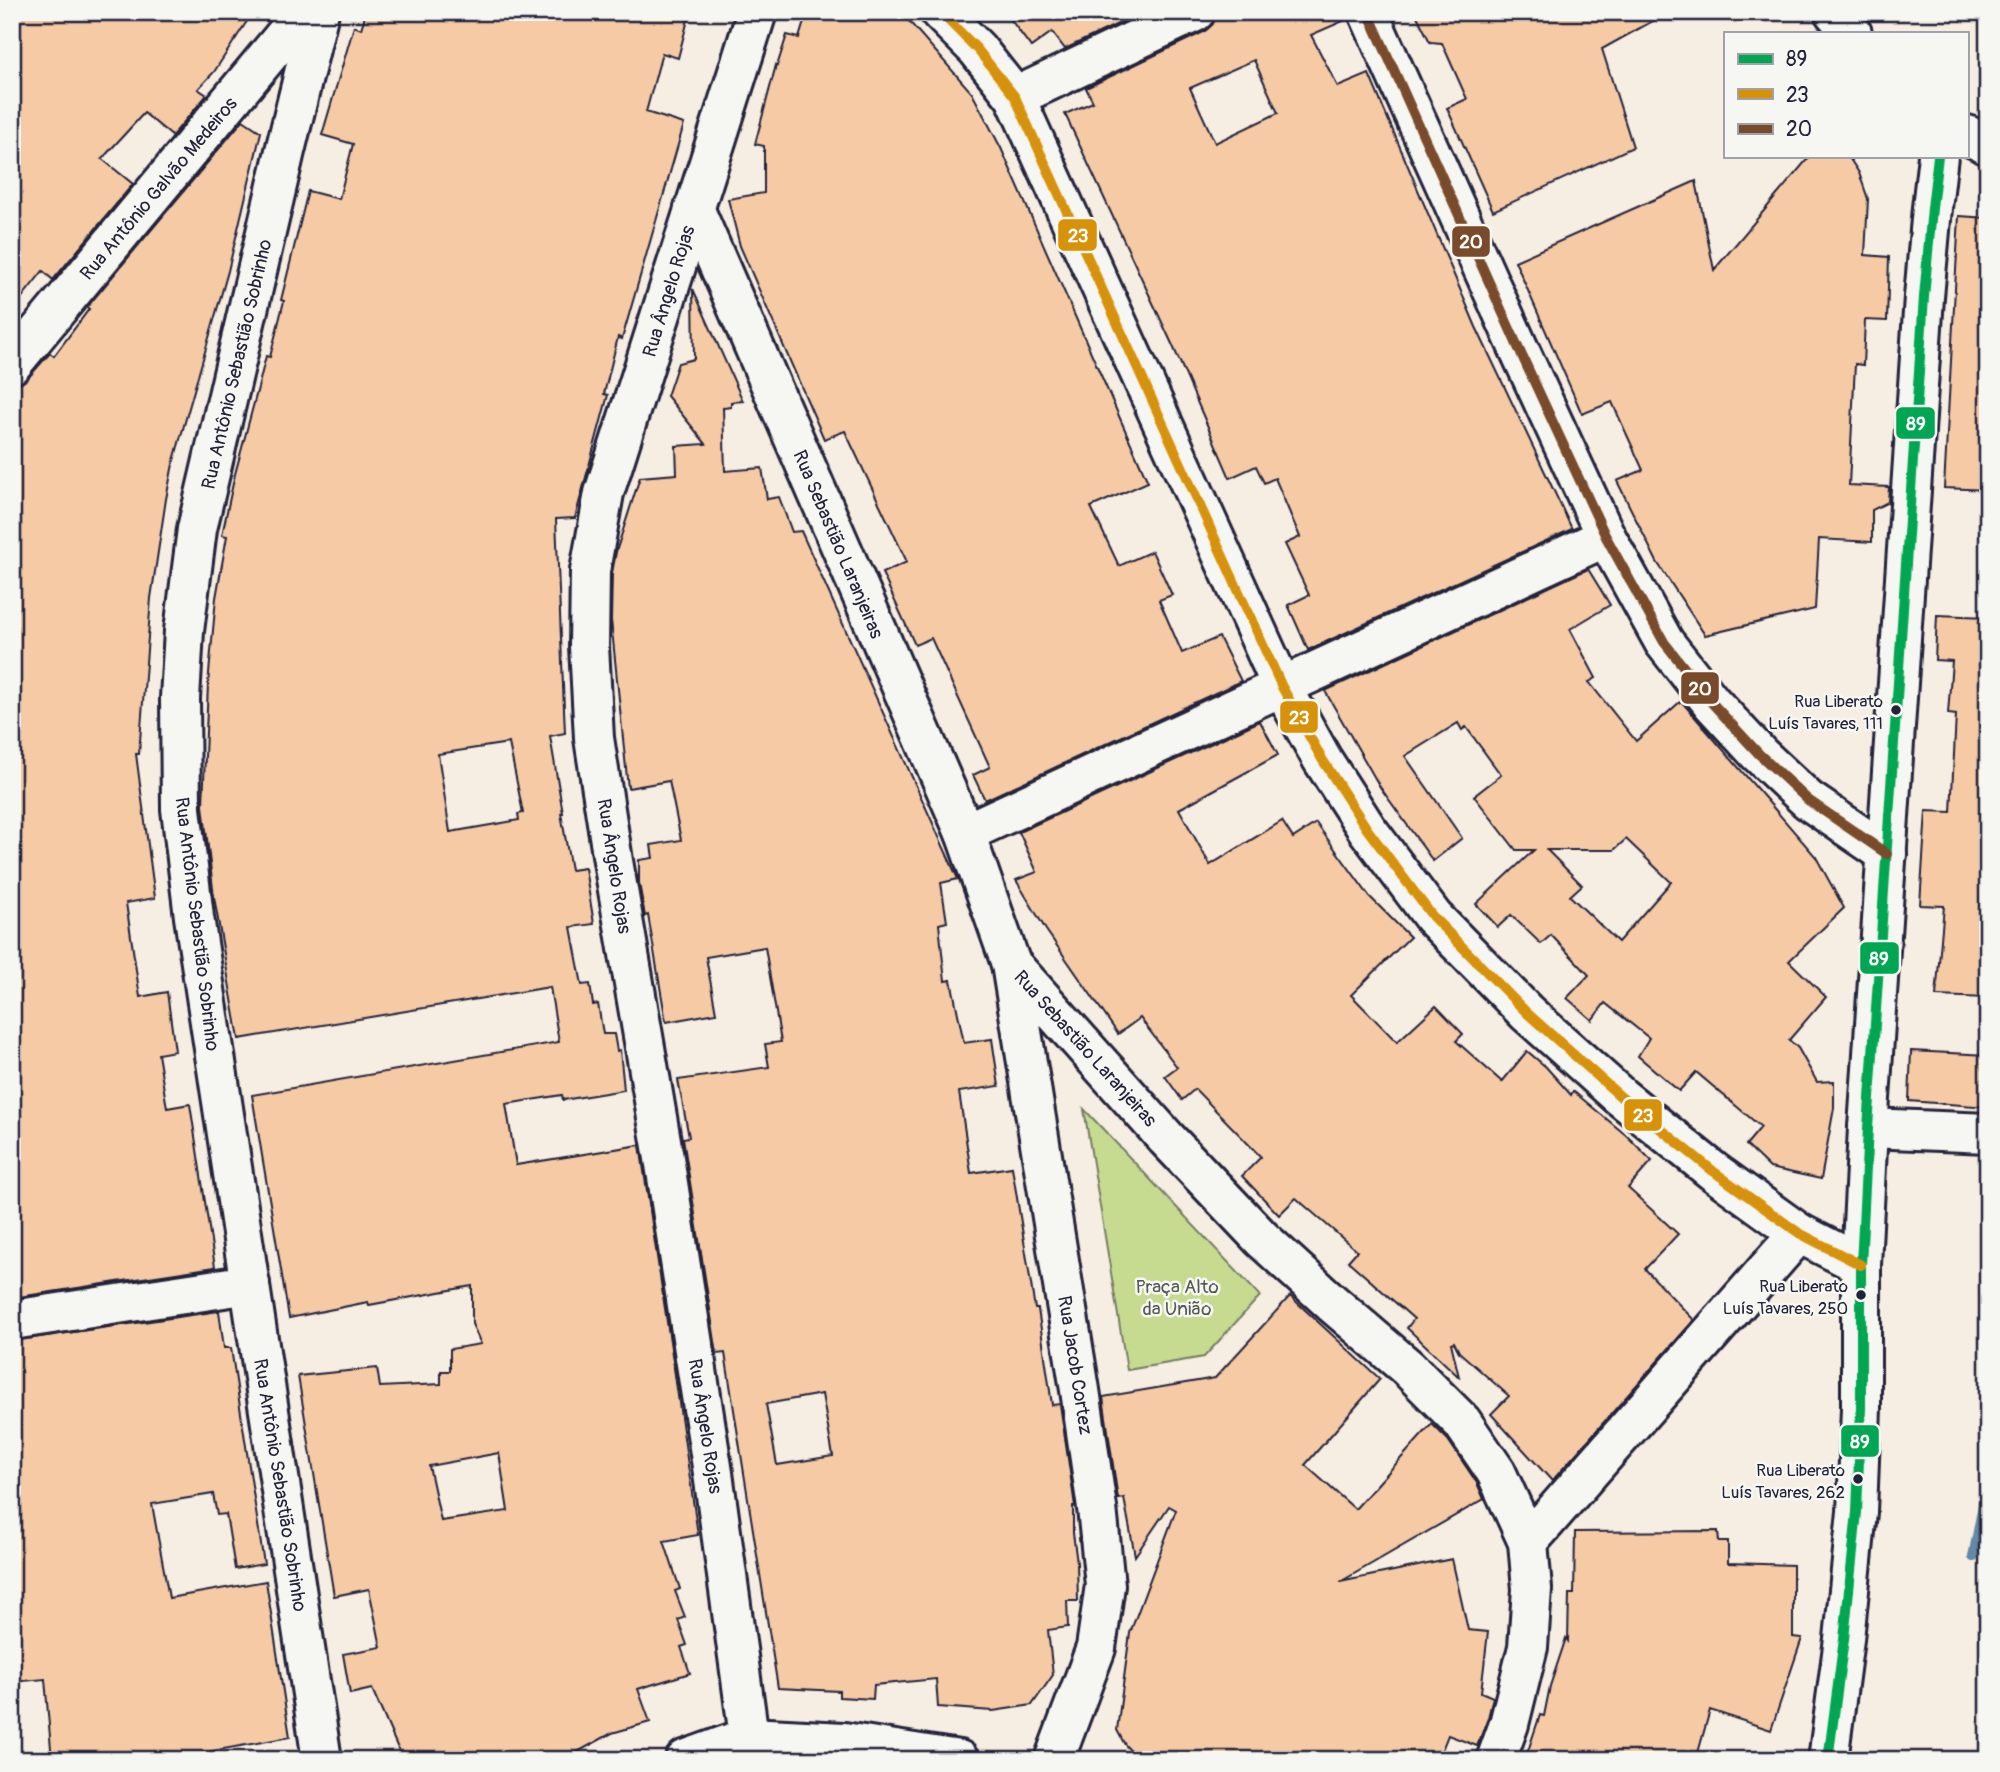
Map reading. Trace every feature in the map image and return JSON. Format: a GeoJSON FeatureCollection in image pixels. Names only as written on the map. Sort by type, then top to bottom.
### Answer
{"type":"FeatureCollection","features":[{"type":"Feature","properties":{"kind":"street","name":"Rua Antônio Galvão Medeiros"},"geometry":{"type":"LineString","coordinates":[[12,364],[304,12]]}},
{"type":"Feature","properties":{"kind":"street","name":"Rua Antônio Sebastião Sobrinho"},"geometry":{"type":"LineString","coordinates":[[319,12],[197,529],[184,631],[180,698],[181,808],[194,917],[322,1760]]}},
{"type":"Feature","properties":{"kind":"street","name":"Rua Ângelo Rojas"},"geometry":{"type":"LineString","coordinates":[[749,1737],[713,1473],[594,738],[589,646],[590,571],[604,493],[757,12]]}},
{"type":"Feature","properties":{"kind":"street"},"geometry":{"type":"LineString","coordinates":[[940,12],[976,48],[1015,97],[1282,687],[1322,759],[1367,828],[1442,926],[1527,1013],[1620,1097],[1713,1171],[1800,1233],[1861,1265]]}},
{"type":"Feature","properties":{"kind":"street"},"geometry":{"type":"LineString","coordinates":[[1015,97],[1195,12]]}},
{"type":"Feature","properties":{"kind":"street"},"geometry":{"type":"LineString","coordinates":[[1368,12],[1606,537],[1664,642],[1712,703],[1759,754],[1808,800],[1887,854]]}},
{"type":"Feature","properties":{"kind":"street"},"geometry":{"type":"LineString","coordinates":[[1834,12],[1851,32]]}},
{"type":"Feature","properties":{"kind":"street"},"geometry":{"type":"LineString","coordinates":[[1968,135],[1988,145]]}},
{"type":"Feature","properties":{"kind":"street"},"geometry":{"type":"LineString","coordinates":[[1828,1760],[1857,1512],[1861,1408],[1861,1265],[1868,1128],[1924,297],[1938,158]]}},
{"type":"Feature","properties":{"kind":"street","name":"Rua Sebastião Laranjeiras"},"geometry":{"type":"LineString","coordinates":[[694,208],[965,833],[1011,964],[1166,1138],[1262,1239],[1408,1368],[1462,1422],[1496,1472],[1528,1542],[1532,1589],[1528,1647],[1509,1724],[1496,1760]]}},
{"type":"Feature","properties":{"kind":"street"},"geometry":{"type":"LineString","coordinates":[[965,833],[1606,537]]}},
{"type":"Feature","properties":{"kind":"street","name":"Rua Jacob Cortez"},"geometry":{"type":"LineString","coordinates":[[1011,964],[1080,1390],[1105,1585],[1096,1648],[1054,1760]]}},
{"type":"Feature","properties":{"kind":"street"},"geometry":{"type":"LineString","coordinates":[[1868,1128],[1988,1133]]}},
{"type":"Feature","properties":{"kind":"street"},"geometry":{"type":"LineString","coordinates":[[1528,1542],[1800,1233]]}},
{"type":"Feature","properties":{"kind":"street"},"geometry":{"type":"LineString","coordinates":[[12,1320],[250,1284]]}},
{"type":"Feature","properties":{"kind":"street"},"geometry":{"type":"LineString","coordinates":[[685,1760],[749,1737],[844,1742],[959,1760]]}},
{"type":"Feature","properties":{"kind":"green space","name":"Praça Alto da União"},"geometry":{"type":"Polygon","coordinates":[[[1084,1109],[1260,1296],[1204,1357],[1127,1370],[1084,1109]]]}},
{"type":"Feature","properties":{"kind":"building"},"geometry":{"type":"Polygon","coordinates":[[[12,12],[253,12],[214,72],[198,89],[207,95],[172,136],[144,113],[102,159],[133,184],[53,280],[43,271],[12,310],[12,12]]]}},
{"type":"Feature","properties":{"kind":"building"},"geometry":{"type":"Polygon","coordinates":[[[366,12],[690,12],[678,58],[662,53],[646,112],[684,124],[622,339],[618,337],[604,394],[608,395],[575,518],[556,519],[565,733],[550,736],[571,870],[585,868],[594,924],[571,927],[582,985],[590,984],[593,1005],[598,1004],[603,1034],[614,1034],[617,1051],[620,1050],[624,1090],[563,1100],[562,1095],[506,1104],[516,1165],[640,1145],[698,1535],[664,1541],[680,1589],[675,1591],[685,1617],[678,1620],[687,1645],[681,1647],[690,1673],[638,1689],[650,1722],[612,1733],[563,1760],[403,1760],[372,1689],[350,1694],[343,1654],[381,1647],[369,1589],[334,1596],[298,1376],[377,1368],[380,1387],[441,1384],[441,1371],[450,1371],[450,1349],[481,1344],[472,1324],[472,1286],[369,1305],[368,1302],[289,1318],[252,1095],[559,1042],[550,987],[239,1039],[214,897],[203,805],[208,684],[216,598],[227,536],[222,535],[266,356],[270,357],[284,301],[281,300],[308,191],[339,199],[353,144],[322,135],[354,26],[361,29],[366,12]],[[509,743],[438,754],[450,832],[519,820],[518,814],[523,813],[509,743]],[[499,1453],[429,1466],[441,1521],[508,1511],[499,1453]]]}},
{"type":"Feature","properties":{"kind":"building"},"geometry":{"type":"Polygon","coordinates":[[[807,12],[901,12],[972,93],[1001,148],[1148,482],[1091,507],[1119,566],[1152,551],[1172,595],[1159,600],[1182,653],[1219,637],[1241,681],[985,800],[973,775],[990,767],[931,638],[915,645],[882,573],[907,562],[845,431],[824,439],[740,246],[728,199],[764,193],[764,146],[755,144],[776,65],[787,35],[799,38],[807,12]]]}},
{"type":"Feature","properties":{"kind":"building"},"geometry":{"type":"Polygon","coordinates":[[[1005,12],[1143,12],[1065,49],[1052,32],[1031,47],[1005,12]]]}},
{"type":"Feature","properties":{"kind":"building"},"geometry":{"type":"Polygon","coordinates":[[[1217,12],[1347,12],[1348,19],[1311,35],[1338,87],[1369,74],[1476,327],[1572,529],[1308,650],[1288,605],[1309,595],[1285,544],[1300,537],[1275,478],[1264,483],[1256,466],[1230,478],[1173,346],[1065,114],[1093,102],[1086,88],[1204,32],[1213,24],[1217,12]],[[1254,60],[1190,88],[1215,143],[1278,113],[1254,60]]]}},
{"type":"Feature","properties":{"kind":"building"},"geometry":{"type":"Polygon","coordinates":[[[1415,12],[1669,12],[1602,49],[1633,147],[1493,211],[1447,108],[1467,99],[1442,43],[1430,42],[1415,12]]]}},
{"type":"Feature","properties":{"kind":"building"},"geometry":{"type":"Polygon","coordinates":[[[243,120],[261,132],[228,271],[173,464],[151,598],[139,754],[136,754],[155,898],[126,903],[140,997],[167,992],[175,1051],[158,1054],[167,1108],[190,1104],[215,1267],[12,1298],[12,940],[20,939],[12,880],[12,385],[20,384],[28,378],[50,353],[54,356],[89,309],[87,307],[243,120]]]}},
{"type":"Feature","properties":{"kind":"building"},"geometry":{"type":"Polygon","coordinates":[[[1808,158],[1849,158],[1859,173],[1868,199],[1865,255],[1889,257],[1887,321],[1865,320],[1863,365],[1855,364],[1849,485],[1889,487],[1888,502],[1872,510],[1872,542],[1819,539],[1815,609],[1705,635],[1657,562],[1617,481],[1643,470],[1612,402],[1582,414],[1515,261],[1696,181],[1714,270],[1808,158]]]}},
{"type":"Feature","properties":{"kind":"building"},"geometry":{"type":"Polygon","coordinates":[[[1959,216],[1988,218],[1988,490],[1944,488],[1959,216]]]}},
{"type":"Feature","properties":{"kind":"building"},"geometry":{"type":"Polygon","coordinates":[[[693,289],[743,401],[731,402],[731,407],[723,408],[725,471],[762,468],[767,499],[779,497],[792,532],[801,531],[958,879],[941,883],[947,922],[939,924],[945,981],[951,980],[964,1043],[992,1039],[999,1086],[959,1092],[971,1173],[1012,1167],[1035,1309],[1038,1309],[1052,1405],[1060,1404],[1075,1506],[1073,1533],[1078,1601],[1067,1601],[1068,1627],[1048,1630],[1053,1675],[1032,1705],[993,1711],[938,1707],[936,1679],[874,1685],[873,1699],[839,1697],[839,1691],[778,1688],[725,1353],[717,1354],[683,1138],[689,1137],[678,1080],[769,1067],[765,1044],[781,1042],[765,947],[706,957],[716,1013],[666,1022],[648,915],[645,916],[639,883],[639,860],[653,858],[651,845],[681,840],[669,781],[628,788],[611,620],[612,573],[616,552],[640,477],[677,474],[676,446],[706,444],[667,396],[678,363],[694,359],[693,289]],[[822,1394],[766,1404],[777,1465],[833,1456],[822,1394]]]}},
{"type":"Feature","properties":{"kind":"building"},"geometry":{"type":"Polygon","coordinates":[[[1588,569],[1610,605],[1570,629],[1596,678],[1589,682],[1636,741],[1681,701],[1816,857],[1844,908],[1789,961],[1826,997],[1789,1040],[1798,1048],[1817,1082],[1834,1081],[1834,1108],[1821,1179],[1770,1168],[1746,1145],[1761,1127],[1696,1072],[1679,1091],[1638,1056],[1649,1038],[1605,1003],[1592,1020],[1567,998],[1589,975],[1551,935],[1541,944],[1511,915],[1498,927],[1476,904],[1534,850],[1516,850],[1474,796],[1501,775],[1466,727],[1462,730],[1458,723],[1405,756],[1462,838],[1433,861],[1380,787],[1325,691],[1588,569]],[[1626,839],[1614,850],[1547,850],[1582,885],[1570,896],[1618,942],[1671,882],[1626,839]]]}},
{"type":"Feature","properties":{"kind":"building"},"geometry":{"type":"Polygon","coordinates":[[[1937,615],[1988,617],[1988,998],[1936,996],[1944,906],[1920,905],[1926,811],[1951,812],[1956,715],[1948,714],[1952,661],[1935,660],[1937,615]]]}},
{"type":"Feature","properties":{"kind":"building"},"geometry":{"type":"Polygon","coordinates":[[[1260,721],[1278,755],[1179,809],[1210,865],[1282,821],[1293,838],[1316,823],[1370,897],[1410,937],[1351,995],[1397,1042],[1436,1006],[1463,1034],[1456,1041],[1502,1082],[1527,1051],[1546,1067],[1571,1095],[1573,1091],[1627,1136],[1652,1161],[1628,1188],[1678,1234],[1645,1269],[1694,1320],[1552,1481],[1491,1414],[1509,1396],[1459,1352],[1454,1342],[1451,1343],[1459,1377],[1407,1328],[1414,1319],[1348,1261],[1357,1251],[1296,1198],[1279,1215],[1242,1176],[1261,1157],[1195,1089],[1182,1100],[1165,1076],[1177,1067],[1140,1018],[1118,1034],[1046,930],[1016,880],[1037,872],[1019,832],[1260,721]]]}},
{"type":"Feature","properties":{"kind":"building"},"geometry":{"type":"Polygon","coordinates":[[[1911,1051],[1988,1055],[1988,1107],[1909,1101],[1911,1051]]]}},
{"type":"Feature","properties":{"kind":"building"},"geometry":{"type":"Polygon","coordinates":[[[1290,1296],[1380,1379],[1305,1465],[1355,1509],[1432,1424],[1448,1440],[1477,1483],[1484,1499],[1340,1582],[1452,1559],[1468,1630],[1488,1632],[1481,1692],[1493,1697],[1488,1718],[1477,1746],[1448,1735],[1438,1760],[1139,1760],[1125,1745],[1117,1730],[1130,1633],[1176,1510],[1169,1506],[1135,1556],[1124,1498],[1118,1499],[1103,1397],[1215,1378],[1290,1296]]]}},
{"type":"Feature","properties":{"kind":"building"},"geometry":{"type":"Polygon","coordinates":[[[219,1311],[224,1348],[231,1348],[264,1564],[235,1569],[226,1514],[217,1515],[213,1494],[152,1504],[169,1598],[266,1581],[290,1737],[162,1760],[52,1760],[45,1679],[12,1682],[12,1341],[219,1311]]]}},
{"type":"Feature","properties":{"kind":"building"},"geometry":{"type":"Polygon","coordinates":[[[1718,1531],[1719,1542],[1728,1542],[1728,1563],[1793,1565],[1793,1637],[1802,1638],[1771,1730],[1710,1710],[1696,1760],[1525,1760],[1540,1715],[1544,1716],[1550,1686],[1566,1638],[1568,1641],[1569,1594],[1574,1594],[1575,1532],[1718,1531]]]}},
{"type":"Feature","properties":{"kind":"waterway"},"geometry":{"type":"LineString","coordinates":[[1973,1557],[1988,1479]]}},
{"type":"Feature","properties":{"kind":"transit line","name":"23"},"geometry":{"type":"LineString","coordinates":[[940,12],[977,49],[1015,97],[1282,687],[1322,759],[1367,829],[1433,917],[1527,1013],[1621,1097],[1713,1171],[1799,1233],[1861,1265]]}},
{"type":"Feature","properties":{"kind":"transit line","name":"20"},"geometry":{"type":"LineString","coordinates":[[1368,12],[1606,537],[1664,642],[1712,703],[1759,754],[1808,800],[1887,854]]}},
{"type":"Feature","properties":{"kind":"transit line","name":"89"},"geometry":{"type":"LineString","coordinates":[[1828,1760],[1857,1512],[1861,1408],[1861,1265],[1868,1128],[1924,297],[1938,158]]}},
{"type":"Feature","properties":{"kind":"place","name":"Rua Liberato Luís Tavares, 111"},"geometry":{"type":"Point","coordinates":[1896,710]}},
{"type":"Feature","properties":{"kind":"place","name":"Rua Liberato Luís Tavares, 250"},"geometry":{"type":"Point","coordinates":[1861,1295]}},
{"type":"Feature","properties":{"kind":"place","name":"Rua Liberato Luís Tavares, 262"},"geometry":{"type":"Point","coordinates":[1858,1479]}}]}
